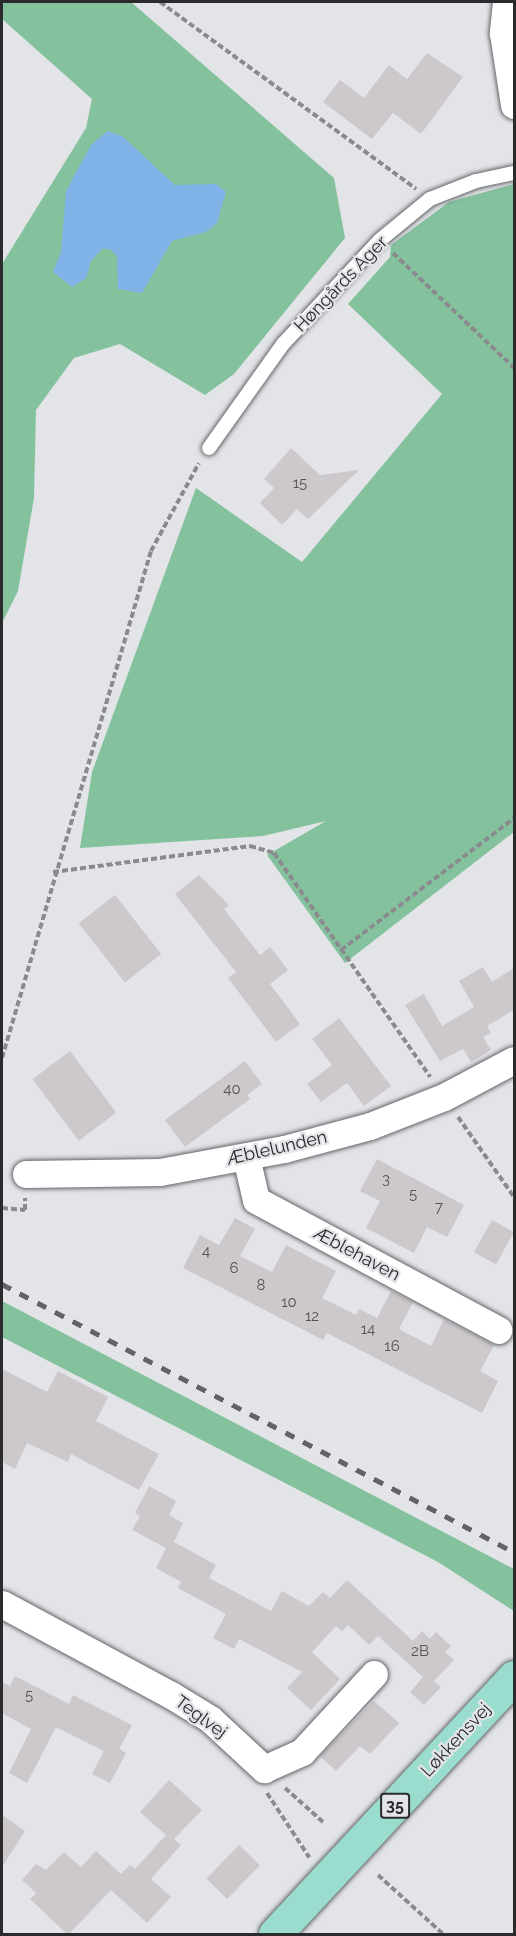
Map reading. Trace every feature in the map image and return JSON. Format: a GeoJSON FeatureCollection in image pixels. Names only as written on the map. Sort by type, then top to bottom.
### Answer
{"type":"FeatureCollection","features":[{"type":"Feature","properties":{"kind":"main road","name":"Løkkensvej"},"geometry":{"type":"LineString","coordinates":[[275,1935],[514,1677]]}},
{"type":"Feature","properties":{"kind":"street"},"geometry":{"type":"LineString","coordinates":[[506,2],[503,33],[514,105]]}},
{"type":"Feature","properties":{"kind":"street","name":"Æblelunden"},"geometry":{"type":"LineString","coordinates":[[26,1174],[117,1176],[246,1157],[370,1126],[444,1097],[514,1060]]}},
{"type":"Feature","properties":{"kind":"street","name":"Æblehaven"},"geometry":{"type":"LineString","coordinates":[[246,1157],[256,1200],[498,1330]]}},
{"type":"Feature","properties":{"kind":"street","name":"Teglvej"},"geometry":{"type":"LineString","coordinates":[[2,1604],[190,1707],[264,1769]]}},
{"type":"Feature","properties":{"kind":"street"},"geometry":{"type":"LineString","coordinates":[[264,1769],[302,1752],[374,1674]]}},
{"type":"Feature","properties":{"kind":"lane","name":"Høngårds Ager"},"geometry":{"type":"LineString","coordinates":[[208,448],[283,344],[380,240],[430,199],[476,181],[514,173]]}},
{"type":"Feature","properties":{"kind":"path"},"geometry":{"type":"LineString","coordinates":[[160,2],[430,199]]}},
{"type":"Feature","properties":{"kind":"path"},"geometry":{"type":"LineString","coordinates":[[380,240],[514,368]]}},
{"type":"Feature","properties":{"kind":"path"},"geometry":{"type":"LineString","coordinates":[[2,1058],[53,872],[152,551],[208,448]]}},
{"type":"Feature","properties":{"kind":"path"},"geometry":{"type":"LineString","coordinates":[[341,950],[514,818]]}},
{"type":"Feature","properties":{"kind":"path"},"geometry":{"type":"LineString","coordinates":[[53,872],[250,846],[273,854],[514,1197]]}},
{"type":"Feature","properties":{"kind":"path"},"geometry":{"type":"LineString","coordinates":[[264,1769],[323,1822]]}},
{"type":"Feature","properties":{"kind":"path"},"geometry":{"type":"LineString","coordinates":[[264,1769],[264,1788],[324,1882]]}},
{"type":"Feature","properties":{"kind":"path"},"geometry":{"type":"LineString","coordinates":[[378,1875],[443,1935]]}},
{"type":"Feature","properties":{"kind":"green space"},"geometry":{"type":"Polygon","coordinates":[[[2,2],[131,2],[334,178],[345,238],[234,374],[205,395],[120,344],[74,358],[36,410],[34,498],[18,591],[2,623],[2,264],[86,128],[92,99],[2,19],[2,2]]]}},
{"type":"Feature","properties":{"kind":"green space"},"geometry":{"type":"Polygon","coordinates":[[[514,184],[514,832],[345,963],[267,855],[326,821],[263,836],[80,848],[92,772],[196,488],[302,562],[442,394],[348,304],[390,257],[391,245],[449,202],[514,184]]]}},
{"type":"Feature","properties":{"kind":"green space"},"geometry":{"type":"Polygon","coordinates":[[[2,1301],[514,1569],[514,1611],[438,1562],[2,1337],[2,1301]]]}},
{"type":"Feature","properties":{"kind":"water"},"geometry":{"type":"Polygon","coordinates":[[[108,131],[122,136],[175,185],[216,184],[226,192],[217,223],[206,232],[172,241],[142,293],[118,289],[117,256],[110,249],[102,249],[91,261],[86,278],[72,287],[53,272],[61,252],[66,191],[91,145],[108,131]]]}},
{"type":"Feature","properties":{"kind":"building"},"geometry":{"type":"Polygon","coordinates":[[[427,53],[463,77],[421,134],[393,113],[372,139],[323,102],[340,80],[364,98],[389,65],[407,79],[427,53]]]}},
{"type":"Feature","properties":{"kind":"building"},"geometry":{"type":"Polygon","coordinates":[[[291,448],[320,475],[359,470],[308,519],[297,509],[282,525],[260,503],[274,488],[264,479],[291,448]]]}},
{"type":"Feature","properties":{"kind":"building"},"geometry":{"type":"Polygon","coordinates":[[[199,875],[229,905],[224,909],[260,955],[270,947],[288,970],[270,984],[300,1024],[276,1042],[228,978],[236,972],[175,894],[199,875]]]}},
{"type":"Feature","properties":{"kind":"building"},"geometry":{"type":"Polygon","coordinates":[[[115,895],[161,954],[125,982],[79,923],[115,895]]]}},
{"type":"Feature","properties":{"kind":"building"},"geometry":{"type":"Polygon","coordinates":[[[483,967],[492,982],[514,968],[514,1010],[487,1026],[491,1033],[483,1037],[491,1050],[471,1062],[463,1049],[440,1061],[405,1005],[424,994],[442,1026],[474,1007],[459,981],[483,967]]]}},
{"type":"Feature","properties":{"kind":"building"},"geometry":{"type":"Polygon","coordinates":[[[339,1018],[391,1086],[364,1106],[347,1083],[321,1102],[307,1084],[332,1065],[312,1039],[339,1018]]]}},
{"type":"Feature","properties":{"kind":"building"},"geometry":{"type":"Polygon","coordinates":[[[70,1051],[116,1112],[79,1141],[32,1079],[70,1051]]]}},
{"type":"Feature","properties":{"kind":"building"},"geometry":{"type":"Polygon","coordinates":[[[245,1061],[262,1084],[247,1095],[250,1099],[185,1147],[165,1120],[245,1061]]]}},
{"type":"Feature","properties":{"kind":"building"},"geometry":{"type":"Polygon","coordinates":[[[377,1159],[464,1205],[447,1237],[427,1227],[414,1253],[366,1228],[380,1201],[360,1191],[377,1159]]]}},
{"type":"Feature","properties":{"kind":"building"},"geometry":{"type":"Polygon","coordinates":[[[235,1218],[255,1229],[240,1256],[272,1272],[286,1245],[336,1271],[322,1298],[356,1315],[359,1309],[377,1318],[391,1291],[413,1302],[399,1329],[431,1346],[444,1319],[494,1345],[480,1371],[498,1381],[482,1413],[327,1333],[323,1340],[183,1268],[200,1235],[219,1245],[235,1218]]]}},
{"type":"Feature","properties":{"kind":"building"},"geometry":{"type":"Polygon","coordinates":[[[492,1220],[514,1232],[496,1264],[474,1252],[492,1220]]]}},
{"type":"Feature","properties":{"kind":"building"},"geometry":{"type":"Polygon","coordinates":[[[2,1369],[47,1392],[58,1371],[108,1397],[96,1421],[159,1454],[139,1490],[71,1454],[68,1462],[27,1443],[15,1469],[2,1462],[2,1369]]]}},
{"type":"Feature","properties":{"kind":"building"},"geometry":{"type":"Polygon","coordinates":[[[149,1486],[176,1501],[169,1515],[183,1523],[174,1542],[216,1565],[209,1578],[271,1611],[282,1591],[309,1606],[323,1592],[330,1598],[347,1580],[413,1641],[422,1631],[430,1639],[436,1632],[451,1646],[445,1652],[454,1660],[434,1681],[441,1687],[424,1705],[410,1692],[423,1677],[378,1636],[369,1645],[348,1625],[342,1631],[336,1626],[312,1652],[340,1679],[311,1710],[287,1688],[302,1672],[239,1639],[234,1649],[213,1638],[226,1614],[178,1588],[181,1582],[156,1568],[166,1548],[132,1530],[140,1516],[135,1513],[149,1486]]]}},
{"type":"Feature","properties":{"kind":"building"},"geometry":{"type":"Polygon","coordinates":[[[15,1676],[69,1704],[73,1695],[132,1725],[119,1749],[126,1753],[110,1783],[92,1774],[104,1751],[56,1727],[27,1783],[9,1773],[31,1729],[2,1713],[2,1682],[10,1686],[15,1676]]]}},
{"type":"Feature","properties":{"kind":"building"},"geometry":{"type":"Polygon","coordinates":[[[374,1701],[399,1723],[370,1754],[360,1746],[336,1771],[320,1756],[374,1701]]]}},
{"type":"Feature","properties":{"kind":"building"},"geometry":{"type":"Polygon","coordinates":[[[169,1780],[202,1810],[174,1839],[181,1845],[151,1879],[171,1897],[147,1923],[111,1890],[68,1935],[30,1899],[36,1893],[22,1880],[36,1864],[46,1870],[64,1852],[81,1867],[96,1851],[121,1874],[130,1865],[135,1869],[166,1835],[140,1812],[169,1780]]]}},
{"type":"Feature","properties":{"kind":"building"},"geometry":{"type":"Polygon","coordinates":[[[2,1815],[25,1831],[2,1867],[2,1815]]]}},
{"type":"Feature","properties":{"kind":"building"},"geometry":{"type":"Polygon","coordinates":[[[239,1845],[260,1865],[227,1899],[206,1879],[239,1845]]]}},
{"type":"Feature","properties":{"kind":"railway"},"geometry":{"type":"LineString","coordinates":[[2,1284],[514,1552]]}}]}
